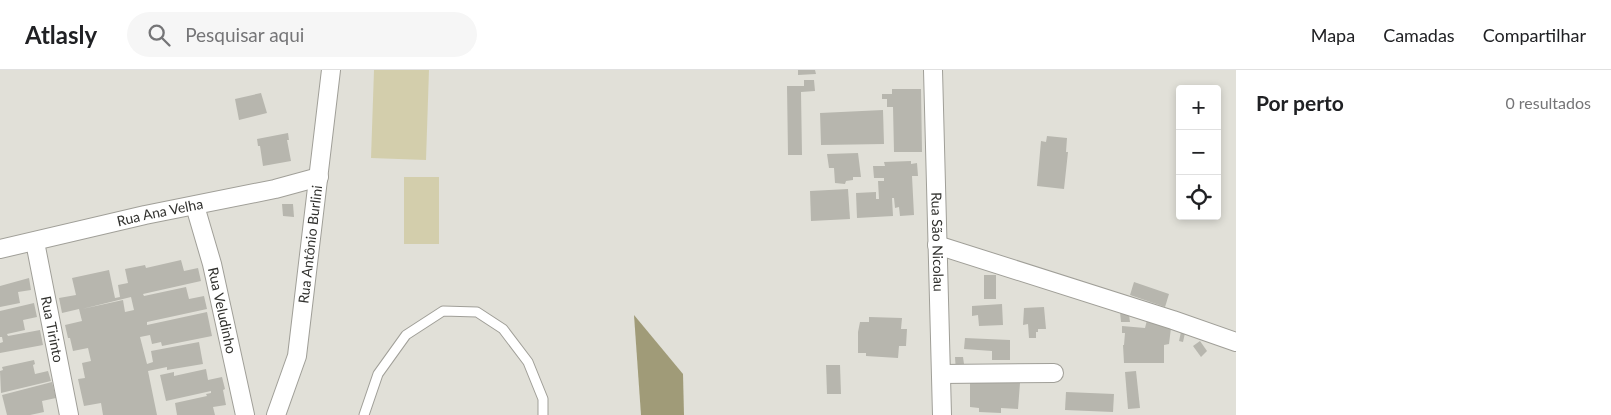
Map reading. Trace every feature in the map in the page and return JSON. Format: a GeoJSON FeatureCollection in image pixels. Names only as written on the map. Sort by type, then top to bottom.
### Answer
{"type":"FeatureCollection","features":[{"type":"Feature","properties":{"kind":"street","name":"Rua Antônio Burlini"},"geometry":{"type":"LineString","coordinates":[[276,415],[298,356],[331,70]]}},
{"type":"Feature","properties":{"kind":"street","name":"Rua São Nicolau"},"geometry":{"type":"LineString","coordinates":[[933,70],[942,415]]}},
{"type":"Feature","properties":{"kind":"street","name":"Rua Ana Velha"},"geometry":{"type":"LineString","coordinates":[[0,249],[96,226],[319,178]]}},
{"type":"Feature","properties":{"kind":"street","name":"Rua Veludinho"},"geometry":{"type":"LineString","coordinates":[[194,206],[212,264],[245,415]]}},
{"type":"Feature","properties":{"kind":"street","name":"Rua Tirinto"},"geometry":{"type":"LineString","coordinates":[[35,242],[69,415]]}},
{"type":"Feature","properties":{"kind":"street"},"geometry":{"type":"LineString","coordinates":[[937,245],[1236,342]]}},
{"type":"Feature","properties":{"kind":"street"},"geometry":{"type":"LineString","coordinates":[[941,374],[1054,373]]}},
{"type":"Feature","properties":{"kind":"lane"},"geometry":{"type":"LineString","coordinates":[[364,415],[378,374],[406,335],[443,311],[477,312],[504,328],[528,362],[543,399],[543,415]]}},
{"type":"Feature","properties":{"kind":"shaded area"},"geometry":{"type":"Polygon","coordinates":[[[374,70],[429,70],[426,160],[371,158],[374,70]]]}},
{"type":"Feature","properties":{"kind":"shaded area"},"geometry":{"type":"Polygon","coordinates":[[[404,177],[439,177],[439,244],[404,244],[404,177]]]}},
{"type":"Feature","properties":{"kind":"shaded area"},"geometry":{"type":"Polygon","coordinates":[[[634,315],[683,374],[684,415],[641,415],[634,315]]]}},
{"type":"Feature","properties":{"kind":"building"},"geometry":{"type":"Polygon","coordinates":[[[798,70],[815,70],[816,74],[798,75],[798,70]]]}},
{"type":"Feature","properties":{"kind":"building"},"geometry":{"type":"Polygon","coordinates":[[[804,80],[814,80],[815,91],[801,92],[802,155],[788,155],[787,86],[804,86],[804,80]]]}},
{"type":"Feature","properties":{"kind":"building"},"geometry":{"type":"Polygon","coordinates":[[[892,89],[921,89],[922,152],[894,152],[893,107],[887,107],[887,99],[882,99],[882,94],[892,94],[892,89]]]}},
{"type":"Feature","properties":{"kind":"building"},"geometry":{"type":"Polygon","coordinates":[[[261,93],[267,113],[239,120],[235,99],[261,93]]]}},
{"type":"Feature","properties":{"kind":"building"},"geometry":{"type":"Polygon","coordinates":[[[883,110],[884,144],[821,145],[820,113],[883,110]]]}},
{"type":"Feature","properties":{"kind":"building"},"geometry":{"type":"Polygon","coordinates":[[[288,133],[289,140],[287,140],[291,161],[263,166],[257,139],[288,133]]]}},
{"type":"Feature","properties":{"kind":"building"},"geometry":{"type":"Polygon","coordinates":[[[1047,136],[1067,138],[1066,152],[1068,152],[1064,189],[1037,186],[1041,141],[1046,142],[1047,136]]]}},
{"type":"Feature","properties":{"kind":"building"},"geometry":{"type":"Polygon","coordinates":[[[858,153],[861,177],[853,177],[853,180],[846,181],[845,184],[835,183],[834,168],[829,168],[827,154],[858,153]]]}},
{"type":"Feature","properties":{"kind":"building"},"geometry":{"type":"Polygon","coordinates":[[[911,161],[911,164],[917,163],[918,176],[912,176],[914,215],[900,216],[899,207],[895,208],[894,198],[892,198],[893,216],[857,218],[856,193],[876,192],[876,199],[879,199],[878,181],[884,181],[884,178],[874,178],[873,166],[885,166],[884,162],[911,161]]]}},
{"type":"Feature","properties":{"kind":"building"},"geometry":{"type":"Polygon","coordinates":[[[848,189],[850,219],[811,221],[810,191],[848,189]]]}},
{"type":"Feature","properties":{"kind":"building"},"geometry":{"type":"Polygon","coordinates":[[[282,204],[293,204],[294,217],[283,216],[282,204]]]}},
{"type":"Feature","properties":{"kind":"building"},"geometry":{"type":"Polygon","coordinates":[[[181,260],[184,271],[198,268],[201,281],[143,294],[144,296],[186,287],[189,299],[204,296],[207,309],[147,322],[147,325],[207,312],[212,336],[162,346],[161,342],[152,344],[150,335],[140,337],[147,364],[153,362],[151,351],[199,342],[203,364],[167,370],[167,367],[148,371],[157,415],[103,415],[101,403],[84,406],[78,379],[85,378],[82,363],[91,361],[88,348],[73,351],[65,325],[82,321],[79,309],[62,313],[59,298],[76,295],[72,278],[109,270],[115,298],[120,297],[118,285],[128,283],[125,269],[145,265],[146,268],[181,260]],[[131,297],[82,309],[123,300],[125,312],[134,310],[131,297]]]}},
{"type":"Feature","properties":{"kind":"building"},"geometry":{"type":"Polygon","coordinates":[[[984,275],[996,275],[996,299],[984,299],[984,275]]]}},
{"type":"Feature","properties":{"kind":"building"},"geometry":{"type":"Polygon","coordinates":[[[29,278],[31,290],[18,292],[20,303],[0,307],[0,286],[29,278]]]}},
{"type":"Feature","properties":{"kind":"building"},"geometry":{"type":"Polygon","coordinates":[[[1134,282],[1169,294],[1165,307],[1130,295],[1134,282]]]}},
{"type":"Feature","properties":{"kind":"building"},"geometry":{"type":"Polygon","coordinates":[[[34,303],[37,317],[23,320],[25,330],[7,334],[8,336],[40,330],[43,345],[0,353],[0,343],[3,342],[2,337],[0,337],[0,311],[34,303]]]}},
{"type":"Feature","properties":{"kind":"building"},"geometry":{"type":"Polygon","coordinates":[[[1002,304],[1003,325],[979,326],[978,315],[972,316],[972,306],[1002,304]]]}},
{"type":"Feature","properties":{"kind":"building"},"geometry":{"type":"Polygon","coordinates":[[[1044,307],[1046,329],[1038,329],[1036,338],[1029,338],[1028,324],[1023,325],[1024,308],[1044,307]]]}},
{"type":"Feature","properties":{"kind":"building"},"geometry":{"type":"Polygon","coordinates":[[[1120,312],[1129,315],[1130,322],[1121,322],[1120,312]]]}},
{"type":"Feature","properties":{"kind":"building"},"geometry":{"type":"Polygon","coordinates":[[[869,317],[902,318],[901,329],[907,329],[906,346],[899,346],[898,358],[866,356],[866,353],[858,353],[860,322],[869,322],[869,317]]]}},
{"type":"Feature","properties":{"kind":"building"},"geometry":{"type":"Polygon","coordinates":[[[1147,320],[1171,328],[1169,344],[1164,345],[1164,363],[1124,363],[1123,345],[1125,333],[1122,333],[1122,326],[1145,328],[1147,320]]]}},
{"type":"Feature","properties":{"kind":"building"},"geometry":{"type":"Polygon","coordinates":[[[1181,332],[1185,333],[1183,342],[1179,341],[1181,332]]]}},
{"type":"Feature","properties":{"kind":"building"},"geometry":{"type":"Polygon","coordinates":[[[965,338],[1010,340],[1010,360],[992,360],[992,351],[964,349],[965,338]]]}},
{"type":"Feature","properties":{"kind":"building"},"geometry":{"type":"Polygon","coordinates":[[[1200,341],[1207,351],[1201,357],[1193,346],[1200,341]]]}},
{"type":"Feature","properties":{"kind":"building"},"geometry":{"type":"Polygon","coordinates":[[[955,357],[963,357],[964,364],[959,364],[960,372],[956,372],[955,357]]]}},
{"type":"Feature","properties":{"kind":"building"},"geometry":{"type":"Polygon","coordinates":[[[34,360],[35,374],[48,371],[51,381],[1,393],[0,371],[3,370],[2,367],[34,360]]]}},
{"type":"Feature","properties":{"kind":"building"},"geometry":{"type":"Polygon","coordinates":[[[826,365],[840,365],[841,394],[827,394],[826,365]]]}},
{"type":"Feature","properties":{"kind":"building"},"geometry":{"type":"Polygon","coordinates":[[[206,369],[208,380],[222,377],[226,405],[213,407],[215,415],[177,415],[175,403],[207,396],[206,394],[211,393],[211,391],[166,401],[160,375],[174,372],[174,376],[206,369]]]}},
{"type":"Feature","properties":{"kind":"building"},"geometry":{"type":"Polygon","coordinates":[[[1136,371],[1140,408],[1128,409],[1125,372],[1136,371]]]}},
{"type":"Feature","properties":{"kind":"building"},"geometry":{"type":"Polygon","coordinates":[[[52,382],[56,398],[42,401],[44,412],[30,415],[7,415],[2,395],[52,382]]]}},
{"type":"Feature","properties":{"kind":"building"},"geometry":{"type":"Polygon","coordinates":[[[970,382],[1020,383],[1018,409],[1001,408],[1001,413],[979,412],[979,408],[970,407],[970,382]]]}},
{"type":"Feature","properties":{"kind":"building"},"geometry":{"type":"Polygon","coordinates":[[[1066,392],[1114,394],[1113,412],[1065,410],[1066,392]]]}}]}
